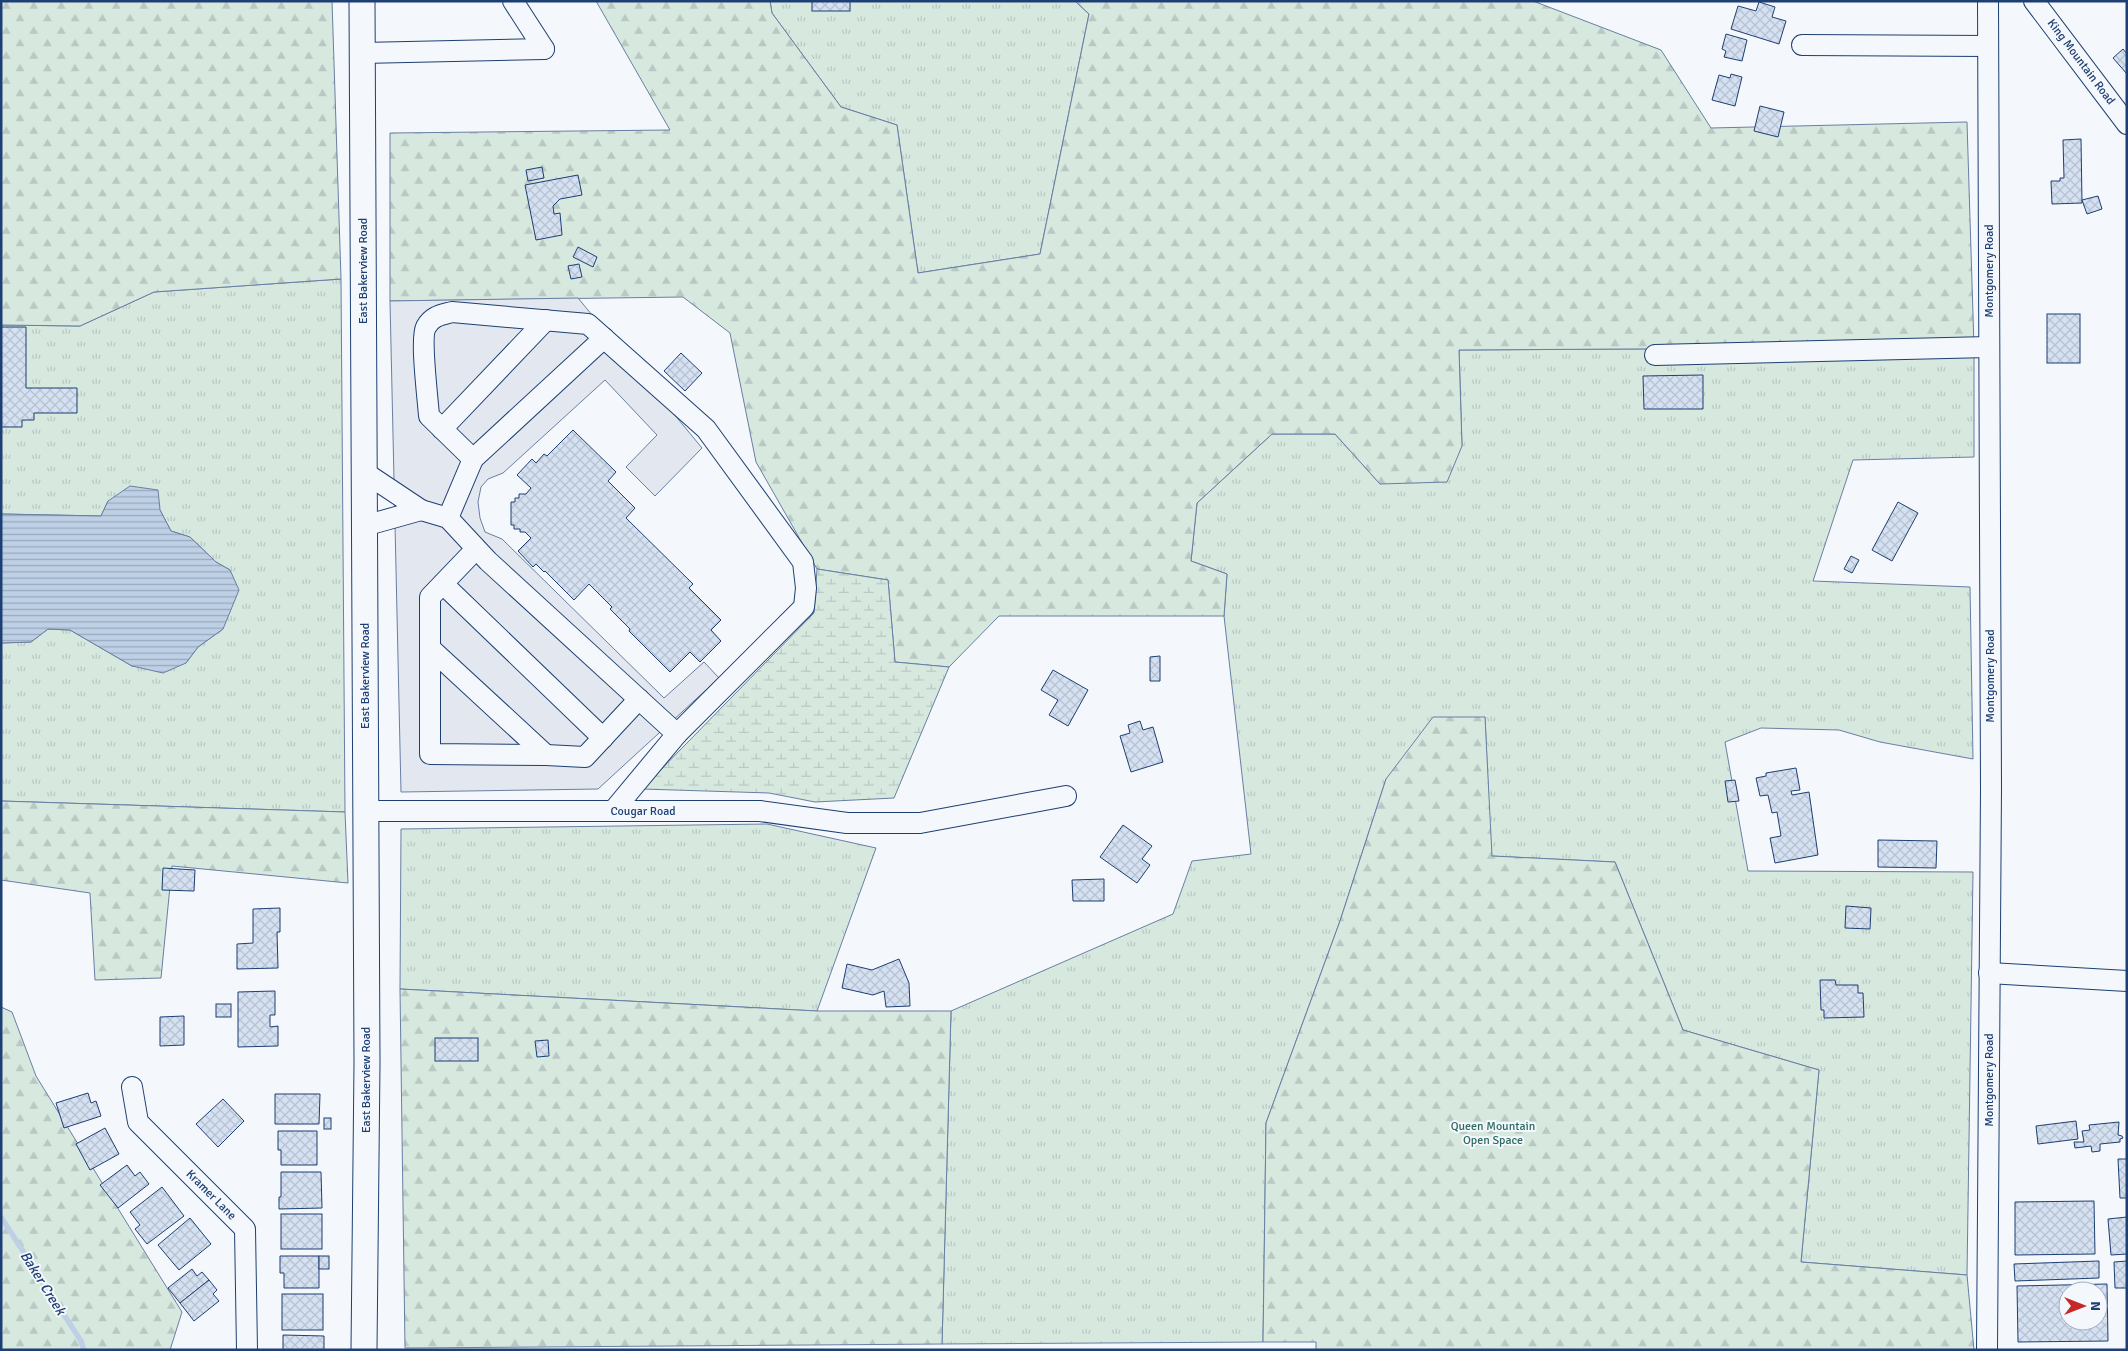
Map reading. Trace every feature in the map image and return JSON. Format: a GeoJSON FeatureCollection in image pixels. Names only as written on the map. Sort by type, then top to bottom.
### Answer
{"type":"FeatureCollection","features":[{"type":"Feature","properties":{"kind":"main road","name":"East Bakerview Road"},"geometry":{"type":"LineString","coordinates":[[362,1],[367,1063],[364,1350]]}},
{"type":"Feature","properties":{"kind":"street"},"geometry":{"type":"LineString","coordinates":[[362,53],[544,49],[514,1]]}},
{"type":"Feature","properties":{"kind":"street","name":"Montgomery Road"},"geometry":{"type":"LineString","coordinates":[[1987,1350],[1989,973],[1988,1]]}},
{"type":"Feature","properties":{"kind":"street","name":"King Mountain Road"},"geometry":{"type":"LineString","coordinates":[[2034,1],[2127,124]]}},
{"type":"Feature","properties":{"kind":"street"},"geometry":{"type":"LineString","coordinates":[[1802,45],[1988,46]]}},
{"type":"Feature","properties":{"kind":"street"},"geometry":{"type":"LineString","coordinates":[[472,459],[429,416],[424,354],[425,328],[434,316],[452,312],[588,324],[706,429],[803,562],[806,588],[804,607],[677,734],[613,811]]}},
{"type":"Feature","properties":{"kind":"street"},"geometry":{"type":"LineString","coordinates":[[442,429],[546,320]]}},
{"type":"Feature","properties":{"kind":"street"},"geometry":{"type":"LineString","coordinates":[[448,518],[472,459],[604,338]]}},
{"type":"Feature","properties":{"kind":"street"},"geometry":{"type":"LineString","coordinates":[[1655,355],[1989,347]]}},
{"type":"Feature","properties":{"kind":"street"},"geometry":{"type":"LineString","coordinates":[[364,472],[421,510],[448,518],[476,549],[677,734]]}},
{"type":"Feature","properties":{"kind":"street"},"geometry":{"type":"LineString","coordinates":[[364,526],[421,510]]}},
{"type":"Feature","properties":{"kind":"street"},"geometry":{"type":"LineString","coordinates":[[476,549],[430,597],[430,754],[546,754],[585,757],[639,699]]}},
{"type":"Feature","properties":{"kind":"street"},"geometry":{"type":"LineString","coordinates":[[442,584],[603,738]]}},
{"type":"Feature","properties":{"kind":"street"},"geometry":{"type":"LineString","coordinates":[[430,648],[546,754]]}},
{"type":"Feature","properties":{"kind":"street","name":"Cougar Road"},"geometry":{"type":"LineString","coordinates":[[366,811],[760,811],[847,823],[920,823],[1066,796]]}},
{"type":"Feature","properties":{"kind":"street"},"geometry":{"type":"LineString","coordinates":[[1989,973],[2127,981]]}},
{"type":"Feature","properties":{"kind":"street","name":"Kramer Lane"},"geometry":{"type":"LineString","coordinates":[[132,1087],[138,1122],[246,1229],[247,1350]]}},
{"type":"Feature","properties":{"kind":"green space"},"geometry":{"type":"Polygon","coordinates":[[[1,1],[332,1],[341,279],[154,292],[80,326],[1,325],[1,1]]]}},
{"type":"Feature","properties":{"kind":"green space"},"geometry":{"type":"Polygon","coordinates":[[[596,1],[770,1],[772,13],[841,107],[897,125],[918,273],[1040,254],[1089,14],[1075,1],[1533,1],[1661,50],[1711,128],[1967,122],[1974,347],[1459,350],[1462,446],[1447,482],[1380,484],[1335,434],[1272,434],[1197,503],[1191,561],[1227,574],[1224,616],[999,616],[949,667],[895,662],[888,580],[817,569],[756,462],[730,333],[683,297],[390,301],[390,133],[670,130],[596,1]]]}},
{"type":"Feature","properties":{"kind":"green space"},"geometry":{"type":"Polygon","coordinates":[[[770,1],[1075,1],[1089,14],[1040,254],[918,273],[897,125],[841,107],[772,13],[770,1]]]}},
{"type":"Feature","properties":{"kind":"green space"},"geometry":{"type":"Polygon","coordinates":[[[341,279],[345,812],[1,801],[1,643],[31,642],[48,629],[70,630],[132,666],[186,663],[198,647],[223,629],[230,570],[216,562],[190,537],[171,531],[160,510],[108,501],[101,516],[1,514],[1,325],[80,326],[154,292],[341,279]]]}},
{"type":"Feature","properties":{"kind":"green space"},"geometry":{"type":"Polygon","coordinates":[[[1974,347],[1974,457],[1853,460],[1813,581],[1970,587],[1973,759],[1880,742],[1839,730],[1761,728],[1725,742],[1748,871],[1973,872],[1967,1275],[1801,1262],[1819,1070],[1683,1030],[1615,862],[1491,856],[1485,717],[1386,779],[1340,921],[1266,1123],[1263,1342],[942,1344],[951,1011],[1173,914],[1192,861],[1251,854],[1224,616],[1227,574],[1191,561],[1197,503],[1272,434],[1335,434],[1380,484],[1462,446],[1459,350],[1974,347]]]}},
{"type":"Feature","properties":{"kind":"green space"},"geometry":{"type":"Polygon","coordinates":[[[817,569],[888,580],[895,662],[949,667],[894,798],[815,802],[769,793],[642,789],[814,613],[817,569]]]}},
{"type":"Feature","properties":{"kind":"green space","name":"Queen Mountain Open Space"},"geometry":{"type":"Polygon","coordinates":[[[1433,717],[1485,717],[1492,856],[1615,862],[1683,1030],[1819,1070],[1801,1262],[1967,1275],[1974,1350],[1316,1350],[1316,1342],[1263,1342],[1266,1123],[1340,921],[1386,779],[1433,717]]]}},
{"type":"Feature","properties":{"kind":"green space"},"geometry":{"type":"Polygon","coordinates":[[[1,801],[345,812],[348,883],[172,866],[161,978],[95,980],[90,893],[1,880],[1,801]]]}},
{"type":"Feature","properties":{"kind":"green space"},"geometry":{"type":"Polygon","coordinates":[[[767,824],[876,848],[817,1011],[400,989],[401,829],[767,824]]]}},
{"type":"Feature","properties":{"kind":"green space"},"geometry":{"type":"Polygon","coordinates":[[[400,989],[817,1011],[951,1011],[942,1344],[405,1348],[400,989]]]}},
{"type":"Feature","properties":{"kind":"green space"},"geometry":{"type":"Polygon","coordinates":[[[1,1007],[12,1012],[36,1076],[182,1312],[170,1350],[1,1350],[1,1007]]]}},
{"type":"Feature","properties":{"kind":"shaded area"},"geometry":{"type":"Polygon","coordinates":[[[578,298],[702,448],[655,496],[626,467],[657,435],[605,380],[503,473],[488,479],[481,487],[478,502],[480,518],[485,532],[502,539],[664,698],[704,662],[719,678],[598,789],[401,792],[390,301],[578,298]]]}},
{"type":"Feature","properties":{"kind":"water"},"geometry":{"type":"Polygon","coordinates":[[[130,486],[158,490],[160,510],[171,531],[190,537],[216,562],[230,570],[239,590],[223,629],[198,647],[186,663],[163,673],[132,666],[70,630],[48,629],[31,642],[1,643],[1,514],[101,516],[108,501],[130,486]]]}},
{"type":"Feature","properties":{"kind":"building"},"geometry":{"type":"Polygon","coordinates":[[[812,1],[850,1],[850,11],[812,11],[812,1]]]}},
{"type":"Feature","properties":{"kind":"building"},"geometry":{"type":"Polygon","coordinates":[[[1759,2],[1775,7],[1772,17],[1786,21],[1779,44],[1731,29],[1738,6],[1756,11],[1759,2]]]}},
{"type":"Feature","properties":{"kind":"building"},"geometry":{"type":"Polygon","coordinates":[[[1726,34],[1747,40],[1742,61],[1724,57],[1726,51],[1722,49],[1726,34]]]}},
{"type":"Feature","properties":{"kind":"building"},"geometry":{"type":"Polygon","coordinates":[[[2123,49],[2127,54],[2127,74],[2113,58],[2123,49]]]}},
{"type":"Feature","properties":{"kind":"building"},"geometry":{"type":"Polygon","coordinates":[[[1731,74],[1742,77],[1735,106],[1712,100],[1719,75],[1730,78],[1731,74]]]}},
{"type":"Feature","properties":{"kind":"building"},"geometry":{"type":"Polygon","coordinates":[[[1760,106],[1784,112],[1778,137],[1754,131],[1760,106]]]}},
{"type":"Feature","properties":{"kind":"building"},"geometry":{"type":"Polygon","coordinates":[[[2081,139],[2082,203],[2052,204],[2051,181],[2060,181],[2060,178],[2064,178],[2063,140],[2081,139]]]}},
{"type":"Feature","properties":{"kind":"building"},"geometry":{"type":"Polygon","coordinates":[[[542,167],[544,178],[528,181],[526,170],[542,167]]]}},
{"type":"Feature","properties":{"kind":"building"},"geometry":{"type":"Polygon","coordinates":[[[578,175],[582,195],[560,199],[553,206],[554,214],[560,213],[562,235],[536,240],[525,185],[578,175]]]}},
{"type":"Feature","properties":{"kind":"building"},"geometry":{"type":"Polygon","coordinates":[[[2098,196],[2102,209],[2087,214],[2082,200],[2098,196]]]}},
{"type":"Feature","properties":{"kind":"building"},"geometry":{"type":"Polygon","coordinates":[[[578,247],[597,257],[593,267],[573,257],[578,247]]]}},
{"type":"Feature","properties":{"kind":"building"},"geometry":{"type":"Polygon","coordinates":[[[579,264],[582,277],[571,279],[568,266],[579,264]]]}},
{"type":"Feature","properties":{"kind":"building"},"geometry":{"type":"Polygon","coordinates":[[[2047,314],[2080,314],[2080,363],[2047,363],[2047,314]]]}},
{"type":"Feature","properties":{"kind":"building"},"geometry":{"type":"Polygon","coordinates":[[[1,327],[26,327],[26,388],[77,388],[77,413],[34,413],[34,420],[22,420],[22,427],[1,427],[1,327]]]}},
{"type":"Feature","properties":{"kind":"building"},"geometry":{"type":"Polygon","coordinates":[[[681,353],[702,373],[685,391],[664,371],[681,353]]]}},
{"type":"Feature","properties":{"kind":"building"},"geometry":{"type":"Polygon","coordinates":[[[1703,375],[1703,409],[1644,409],[1643,376],[1703,375]]]}},
{"type":"Feature","properties":{"kind":"building"},"geometry":{"type":"Polygon","coordinates":[[[573,430],[616,472],[608,481],[635,508],[626,518],[693,584],[689,588],[721,620],[711,630],[721,641],[700,662],[690,652],[670,672],[629,631],[630,629],[610,609],[612,607],[589,584],[574,600],[545,571],[536,564],[533,567],[518,551],[531,538],[525,532],[520,532],[520,529],[514,529],[514,525],[511,525],[511,502],[515,502],[515,498],[519,498],[519,494],[526,494],[531,488],[517,475],[532,459],[536,463],[544,454],[547,456],[573,430]]]}},
{"type":"Feature","properties":{"kind":"building"},"geometry":{"type":"Polygon","coordinates":[[[1898,502],[1918,513],[1892,561],[1872,550],[1898,502]]]}},
{"type":"Feature","properties":{"kind":"building"},"geometry":{"type":"Polygon","coordinates":[[[1851,556],[1859,560],[1852,573],[1844,569],[1851,556]]]}},
{"type":"Feature","properties":{"kind":"building"},"geometry":{"type":"Polygon","coordinates":[[[1160,656],[1160,681],[1150,681],[1150,657],[1160,656]]]}},
{"type":"Feature","properties":{"kind":"building"},"geometry":{"type":"Polygon","coordinates":[[[1053,670],[1088,690],[1068,726],[1049,715],[1058,700],[1041,690],[1053,670]]]}},
{"type":"Feature","properties":{"kind":"building"},"geometry":{"type":"Polygon","coordinates":[[[1140,721],[1143,730],[1153,727],[1163,762],[1131,772],[1120,736],[1130,733],[1128,725],[1140,721]]]}},
{"type":"Feature","properties":{"kind":"building"},"geometry":{"type":"Polygon","coordinates":[[[1796,768],[1800,790],[1791,791],[1792,795],[1809,792],[1818,855],[1775,863],[1770,838],[1781,836],[1777,812],[1772,813],[1768,795],[1760,796],[1756,778],[1766,776],[1766,773],[1796,768]]]}},
{"type":"Feature","properties":{"kind":"building"},"geometry":{"type":"Polygon","coordinates":[[[1735,780],[1739,801],[1728,802],[1725,781],[1735,780]]]}},
{"type":"Feature","properties":{"kind":"building"},"geometry":{"type":"Polygon","coordinates":[[[1123,825],[1152,846],[1142,859],[1150,865],[1137,883],[1100,857],[1123,825]]]}},
{"type":"Feature","properties":{"kind":"building"},"geometry":{"type":"Polygon","coordinates":[[[1878,840],[1937,841],[1936,868],[1878,867],[1878,840]]]}},
{"type":"Feature","properties":{"kind":"building"},"geometry":{"type":"Polygon","coordinates":[[[163,868],[195,870],[194,891],[162,890],[163,868]]]}},
{"type":"Feature","properties":{"kind":"building"},"geometry":{"type":"Polygon","coordinates":[[[1104,879],[1104,901],[1073,901],[1072,880],[1104,879]]]}},
{"type":"Feature","properties":{"kind":"building"},"geometry":{"type":"Polygon","coordinates":[[[1846,906],[1871,908],[1870,929],[1845,928],[1846,906]]]}},
{"type":"Feature","properties":{"kind":"building"},"geometry":{"type":"Polygon","coordinates":[[[280,908],[280,932],[277,932],[278,968],[237,969],[237,944],[253,943],[253,909],[280,908]]]}},
{"type":"Feature","properties":{"kind":"building"},"geometry":{"type":"Polygon","coordinates":[[[899,959],[909,983],[910,1006],[886,1007],[884,991],[873,995],[842,988],[847,964],[872,970],[899,959]]]}},
{"type":"Feature","properties":{"kind":"building"},"geometry":{"type":"Polygon","coordinates":[[[1820,980],[1835,980],[1836,985],[1858,985],[1858,993],[1863,993],[1864,1017],[1824,1018],[1824,1010],[1821,1010],[1820,980]]]}},
{"type":"Feature","properties":{"kind":"building"},"geometry":{"type":"Polygon","coordinates":[[[275,991],[275,1015],[270,1015],[270,1027],[278,1026],[278,1046],[238,1047],[238,992],[275,991]]]}},
{"type":"Feature","properties":{"kind":"building"},"geometry":{"type":"Polygon","coordinates":[[[216,1004],[231,1004],[231,1017],[216,1017],[216,1004]]]}},
{"type":"Feature","properties":{"kind":"building"},"geometry":{"type":"Polygon","coordinates":[[[184,1016],[184,1045],[160,1046],[160,1017],[184,1016]]]}},
{"type":"Feature","properties":{"kind":"building"},"geometry":{"type":"Polygon","coordinates":[[[435,1038],[478,1038],[478,1061],[435,1061],[435,1038]]]}},
{"type":"Feature","properties":{"kind":"building"},"geometry":{"type":"Polygon","coordinates":[[[548,1040],[549,1056],[537,1057],[535,1041],[548,1040]]]}},
{"type":"Feature","properties":{"kind":"building"},"geometry":{"type":"Polygon","coordinates":[[[88,1093],[91,1103],[96,1101],[101,1116],[64,1128],[56,1103],[88,1093]]]}},
{"type":"Feature","properties":{"kind":"building"},"geometry":{"type":"Polygon","coordinates":[[[275,1094],[320,1094],[319,1124],[275,1124],[275,1094]]]}},
{"type":"Feature","properties":{"kind":"building"},"geometry":{"type":"Polygon","coordinates":[[[223,1099],[244,1121],[218,1147],[196,1124],[223,1099]]]}},
{"type":"Feature","properties":{"kind":"building"},"geometry":{"type":"Polygon","coordinates":[[[324,1118],[331,1118],[331,1129],[324,1129],[324,1118]]]}},
{"type":"Feature","properties":{"kind":"building"},"geometry":{"type":"Polygon","coordinates":[[[2076,1121],[2078,1139],[2038,1144],[2036,1126],[2076,1121]]]}},
{"type":"Feature","properties":{"kind":"building"},"geometry":{"type":"Polygon","coordinates":[[[2119,1122],[2118,1135],[2123,1138],[2120,1139],[2120,1142],[2100,1144],[2100,1151],[2092,1152],[2091,1146],[2075,1148],[2074,1142],[2084,1142],[2082,1131],[2090,1130],[2089,1125],[2119,1122]]]}},
{"type":"Feature","properties":{"kind":"building"},"geometry":{"type":"Polygon","coordinates":[[[105,1128],[119,1154],[90,1170],[76,1144],[105,1128]]]}},
{"type":"Feature","properties":{"kind":"building"},"geometry":{"type":"Polygon","coordinates":[[[278,1131],[317,1131],[317,1165],[281,1165],[281,1150],[278,1150],[278,1131]]]}},
{"type":"Feature","properties":{"kind":"building"},"geometry":{"type":"Polygon","coordinates":[[[2118,1159],[2127,1159],[2127,1198],[2120,1198],[2118,1159]]]}},
{"type":"Feature","properties":{"kind":"building"},"geometry":{"type":"Polygon","coordinates":[[[127,1165],[135,1176],[140,1172],[149,1184],[118,1208],[100,1185],[127,1165]]]}},
{"type":"Feature","properties":{"kind":"building"},"geometry":{"type":"Polygon","coordinates":[[[281,1172],[321,1172],[322,1208],[279,1209],[281,1172]]]}},
{"type":"Feature","properties":{"kind":"building"},"geometry":{"type":"Polygon","coordinates":[[[162,1187],[184,1216],[147,1244],[135,1229],[140,1225],[130,1212],[162,1187]]]}},
{"type":"Feature","properties":{"kind":"building"},"geometry":{"type":"Polygon","coordinates":[[[2094,1201],[2095,1254],[2015,1255],[2015,1202],[2094,1201]]]}},
{"type":"Feature","properties":{"kind":"building"},"geometry":{"type":"Polygon","coordinates":[[[281,1214],[322,1214],[322,1249],[281,1249],[281,1214]]]}},
{"type":"Feature","properties":{"kind":"building"},"geometry":{"type":"Polygon","coordinates":[[[2127,1217],[2127,1254],[2111,1255],[2108,1219],[2127,1217]]]}},
{"type":"Feature","properties":{"kind":"building"},"geometry":{"type":"Polygon","coordinates":[[[190,1218],[211,1244],[179,1270],[158,1245],[190,1218]]]}},
{"type":"Feature","properties":{"kind":"building"},"geometry":{"type":"Polygon","coordinates":[[[280,1256],[319,1256],[319,1288],[284,1288],[284,1273],[280,1273],[280,1256]]]}},
{"type":"Feature","properties":{"kind":"building"},"geometry":{"type":"Polygon","coordinates":[[[319,1256],[329,1256],[329,1269],[319,1269],[319,1256]]]}},
{"type":"Feature","properties":{"kind":"building"},"geometry":{"type":"Polygon","coordinates":[[[2099,1261],[2099,1278],[2015,1281],[2014,1264],[2099,1261]]]}},
{"type":"Feature","properties":{"kind":"building"},"geometry":{"type":"Polygon","coordinates":[[[2127,1261],[2127,1288],[2115,1288],[2114,1262],[2127,1261]]]}},
{"type":"Feature","properties":{"kind":"building"},"geometry":{"type":"Polygon","coordinates":[[[192,1269],[197,1276],[202,1272],[209,1280],[180,1303],[168,1288],[192,1269]]]}},
{"type":"Feature","properties":{"kind":"building"},"geometry":{"type":"Polygon","coordinates":[[[209,1280],[217,1290],[213,1294],[219,1301],[194,1321],[180,1303],[209,1280]]]}},
{"type":"Feature","properties":{"kind":"building"},"geometry":{"type":"Polygon","coordinates":[[[2058,1285],[2058,1331],[2108,1331],[2108,1341],[2018,1342],[2017,1286],[2058,1285]]]}},
{"type":"Feature","properties":{"kind":"building"},"geometry":{"type":"Polygon","coordinates":[[[282,1294],[323,1294],[323,1330],[282,1330],[282,1294]]]}},
{"type":"Feature","properties":{"kind":"building"},"geometry":{"type":"Polygon","coordinates":[[[283,1335],[324,1336],[324,1350],[283,1350],[283,1335]]]}},
{"type":"Feature","properties":{"kind":"waterway","name":"Baker Creek"},"geometry":{"type":"LineString","coordinates":[[1,1217],[81,1341],[84,1350]]}}]}
